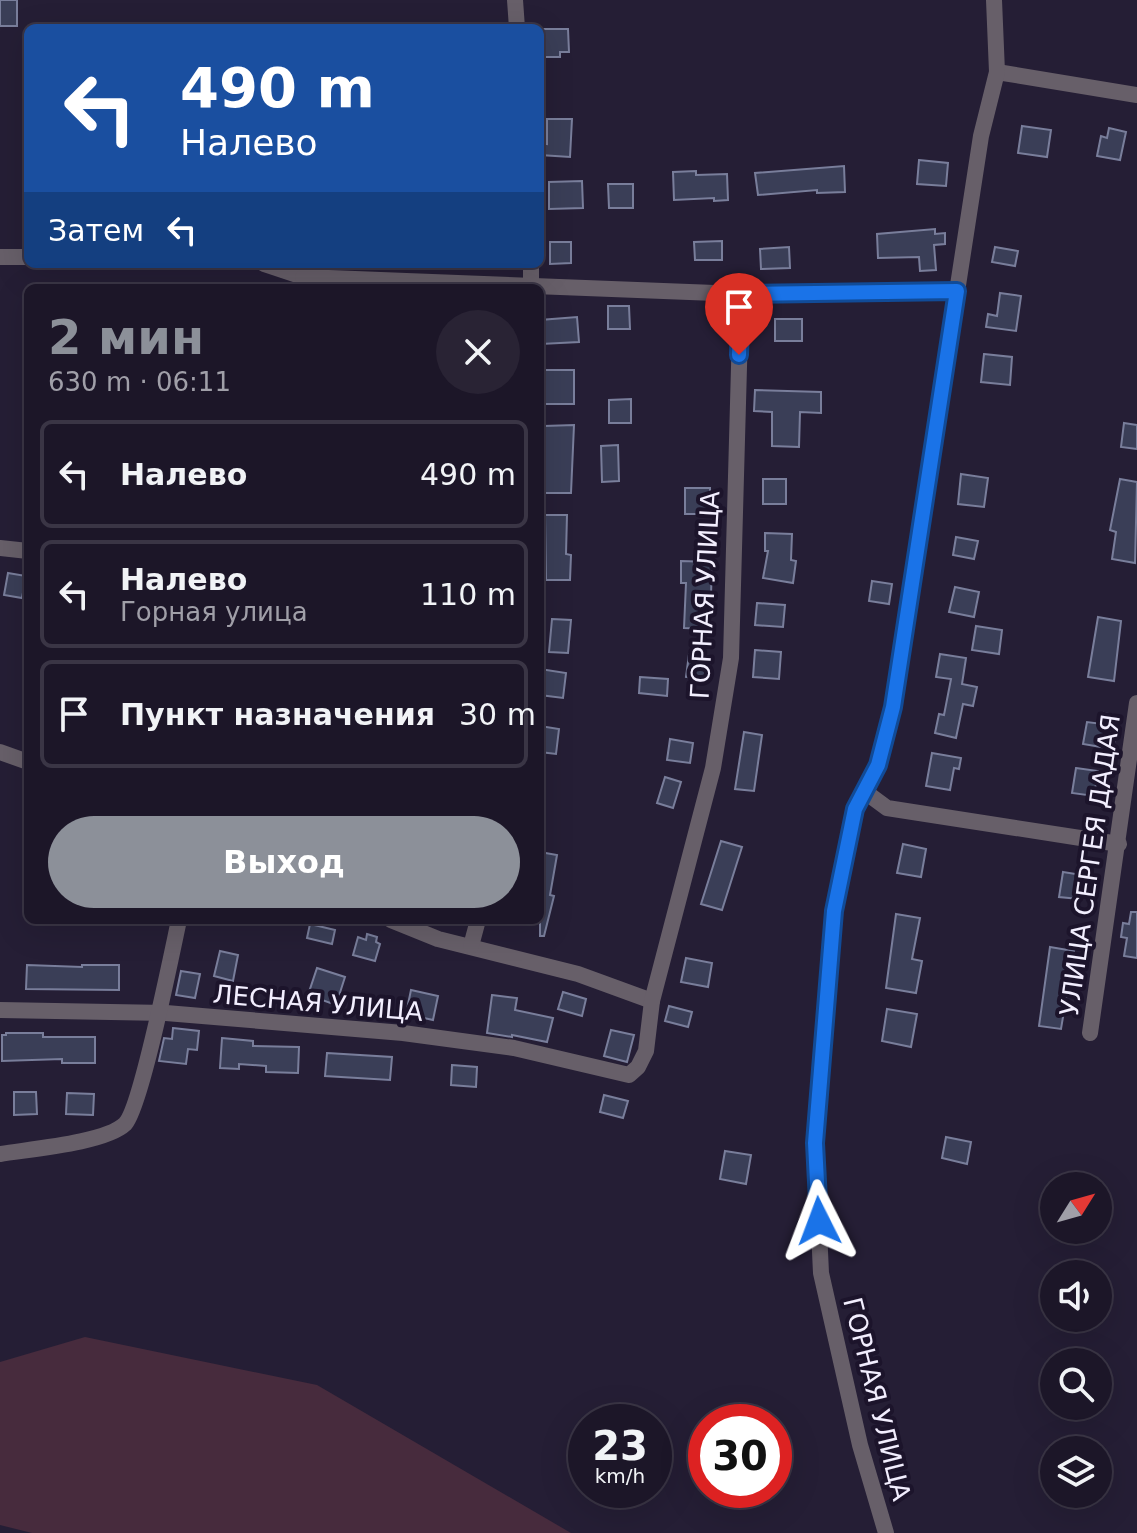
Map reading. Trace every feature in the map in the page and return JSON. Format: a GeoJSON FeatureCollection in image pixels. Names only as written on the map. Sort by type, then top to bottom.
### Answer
{"type":"FeatureCollection","features":[{"type":"Feature","properties":{"kind":"street"},"geometry":{"type":"LineString","coordinates":[[515,0],[517,24]]}},
{"type":"Feature","properties":{"kind":"street","name":"ГОРНАЯ УЛИЦА"},"geometry":{"type":"LineString","coordinates":[[886,1533],[860,1445],[821,1273],[815,1143],[834,911],[855,809],[878,765],[893,707],[981,136],[997,72],[994,0]]}},
{"type":"Feature","properties":{"kind":"street"},"geometry":{"type":"LineString","coordinates":[[997,72],[1137,95]]}},
{"type":"Feature","properties":{"kind":"street"},"geometry":{"type":"LineString","coordinates":[[0,257],[24,257]]}},
{"type":"Feature","properties":{"kind":"street"},"geometry":{"type":"LineString","coordinates":[[272,268],[302,283],[348,284]]}},
{"type":"Feature","properties":{"kind":"street"},"geometry":{"type":"LineString","coordinates":[[544,288],[741,294],[957,291]]}},
{"type":"Feature","properties":{"kind":"street","name":"ГОРНАЯ УЛИЦА"},"geometry":{"type":"LineString","coordinates":[[629,1075],[638,1067],[646,1051],[652,1001],[713,768],[731,658],[741,294]]}},
{"type":"Feature","properties":{"kind":"street"},"geometry":{"type":"LineString","coordinates":[[0,548],[24,551]]}},
{"type":"Feature","properties":{"kind":"street","name":"УЛИЦА СЕРГЕЯ ДАДАЯ"},"geometry":{"type":"LineString","coordinates":[[1090,1033],[1137,703]]}},
{"type":"Feature","properties":{"kind":"street"},"geometry":{"type":"LineString","coordinates":[[0,752],[24,761]]}},
{"type":"Feature","properties":{"kind":"street"},"geometry":{"type":"LineString","coordinates":[[864,791],[887,808],[1119,844]]}},
{"type":"Feature","properties":{"kind":"street"},"geometry":{"type":"LineString","coordinates":[[0,1154],[105,1136],[127,1123],[140,1088],[178,924]]}},
{"type":"Feature","properties":{"kind":"street"},"geometry":{"type":"LineString","coordinates":[[401,924],[438,939],[578,974],[652,1001]]}},
{"type":"Feature","properties":{"kind":"street"},"geometry":{"type":"LineString","coordinates":[[471,946],[477,924]]}},
{"type":"Feature","properties":{"kind":"street","name":"ЛЕСНАЯ УЛИЦА"},"geometry":{"type":"LineString","coordinates":[[0,1010],[158,1013],[296,1022],[514,1048],[629,1075]]}},
{"type":"Feature","properties":{"kind":"shaded area"},"geometry":{"type":"Polygon","coordinates":[[[85,1337],[317,1385],[571,1533],[32,1533],[0,1525],[0,1362],[85,1337]]]}},
{"type":"Feature","properties":{"kind":"building"},"geometry":{"type":"Polygon","coordinates":[[[0,0],[17,0],[17,26],[0,26],[0,0]]]}},
{"type":"Feature","properties":{"kind":"building"},"geometry":{"type":"Polygon","coordinates":[[[544,29],[568,29],[569,52],[560,52],[560,57],[544,57],[544,29]]]}},
{"type":"Feature","properties":{"kind":"building"},"geometry":{"type":"Polygon","coordinates":[[[547,119],[572,119],[570,157],[544,155],[544,144],[547,144],[547,119]]]}},
{"type":"Feature","properties":{"kind":"building"},"geometry":{"type":"Polygon","coordinates":[[[1022,126],[1051,130],[1047,157],[1018,153],[1022,126]]]}},
{"type":"Feature","properties":{"kind":"building"},"geometry":{"type":"Polygon","coordinates":[[[1109,128],[1126,132],[1120,160],[1097,156],[1101,136],[1107,138],[1109,128]]]}},
{"type":"Feature","properties":{"kind":"building"},"geometry":{"type":"Polygon","coordinates":[[[919,160],[948,163],[946,186],[917,184],[919,160]]]}},
{"type":"Feature","properties":{"kind":"building"},"geometry":{"type":"Polygon","coordinates":[[[844,166],[845,192],[817,193],[817,190],[758,195],[755,173],[844,166]]]}},
{"type":"Feature","properties":{"kind":"building"},"geometry":{"type":"Polygon","coordinates":[[[696,171],[696,175],[727,174],[728,200],[674,200],[673,172],[696,171]]]}},
{"type":"Feature","properties":{"kind":"building"},"geometry":{"type":"Polygon","coordinates":[[[582,181],[583,208],[549,209],[549,182],[582,181]]]}},
{"type":"Feature","properties":{"kind":"building"},"geometry":{"type":"Polygon","coordinates":[[[608,184],[633,184],[633,208],[609,208],[608,184]]]}},
{"type":"Feature","properties":{"kind":"building"},"geometry":{"type":"Polygon","coordinates":[[[935,229],[935,234],[945,233],[945,244],[934,245],[936,270],[920,271],[919,257],[878,258],[877,234],[935,229]]]}},
{"type":"Feature","properties":{"kind":"building"},"geometry":{"type":"Polygon","coordinates":[[[722,241],[722,260],[695,260],[694,242],[722,241]]]}},
{"type":"Feature","properties":{"kind":"building"},"geometry":{"type":"Polygon","coordinates":[[[550,242],[571,242],[571,263],[550,264],[550,242]]]}},
{"type":"Feature","properties":{"kind":"building"},"geometry":{"type":"Polygon","coordinates":[[[789,247],[790,268],[761,269],[760,249],[789,247]]]}},
{"type":"Feature","properties":{"kind":"building"},"geometry":{"type":"Polygon","coordinates":[[[995,247],[1018,251],[1015,266],[992,262],[995,247]]]}},
{"type":"Feature","properties":{"kind":"building"},"geometry":{"type":"Polygon","coordinates":[[[1000,293],[1021,296],[1016,331],[986,327],[988,314],[997,316],[1000,293]]]}},
{"type":"Feature","properties":{"kind":"building"},"geometry":{"type":"Polygon","coordinates":[[[608,306],[629,306],[630,329],[608,329],[608,306]]]}},
{"type":"Feature","properties":{"kind":"building"},"geometry":{"type":"Polygon","coordinates":[[[577,317],[579,342],[544,344],[544,320],[577,317]]]}},
{"type":"Feature","properties":{"kind":"building"},"geometry":{"type":"Polygon","coordinates":[[[775,319],[802,319],[802,341],[775,341],[775,319]]]}},
{"type":"Feature","properties":{"kind":"building"},"geometry":{"type":"Polygon","coordinates":[[[984,354],[1012,357],[1010,385],[981,382],[984,354]]]}},
{"type":"Feature","properties":{"kind":"building"},"geometry":{"type":"Polygon","coordinates":[[[544,370],[574,370],[574,404],[544,404],[544,370]]]}},
{"type":"Feature","properties":{"kind":"building"},"geometry":{"type":"Polygon","coordinates":[[[755,390],[821,392],[821,413],[800,412],[799,447],[772,446],[772,412],[754,411],[755,390]]]}},
{"type":"Feature","properties":{"kind":"building"},"geometry":{"type":"Polygon","coordinates":[[[631,399],[631,423],[609,423],[609,400],[631,399]]]}},
{"type":"Feature","properties":{"kind":"building"},"geometry":{"type":"Polygon","coordinates":[[[1124,423],[1137,425],[1137,449],[1121,447],[1124,423]]]}},
{"type":"Feature","properties":{"kind":"building"},"geometry":{"type":"Polygon","coordinates":[[[574,425],[571,493],[544,493],[544,426],[574,425]]]}},
{"type":"Feature","properties":{"kind":"building"},"geometry":{"type":"Polygon","coordinates":[[[618,445],[619,481],[602,482],[601,446],[618,445]]]}},
{"type":"Feature","properties":{"kind":"building"},"geometry":{"type":"Polygon","coordinates":[[[961,474],[988,478],[984,507],[958,504],[961,474]]]}},
{"type":"Feature","properties":{"kind":"building"},"geometry":{"type":"Polygon","coordinates":[[[763,479],[786,479],[786,504],[763,504],[763,479]]]}},
{"type":"Feature","properties":{"kind":"building"},"geometry":{"type":"Polygon","coordinates":[[[1120,479],[1137,482],[1135,563],[1112,559],[1116,532],[1110,530],[1120,479]]]}},
{"type":"Feature","properties":{"kind":"building"},"geometry":{"type":"Polygon","coordinates":[[[685,488],[710,488],[710,514],[685,514],[685,488]]]}},
{"type":"Feature","properties":{"kind":"building"},"geometry":{"type":"Polygon","coordinates":[[[545,515],[567,515],[566,554],[571,555],[570,580],[546,580],[545,515]]]}},
{"type":"Feature","properties":{"kind":"building"},"geometry":{"type":"Polygon","coordinates":[[[765,533],[792,534],[791,560],[796,561],[793,583],[763,578],[768,551],[765,551],[765,533]]]}},
{"type":"Feature","properties":{"kind":"building"},"geometry":{"type":"Polygon","coordinates":[[[956,537],[978,541],[974,559],[953,555],[956,537]]]}},
{"type":"Feature","properties":{"kind":"building"},"geometry":{"type":"Polygon","coordinates":[[[681,561],[712,562],[710,629],[684,628],[686,583],[681,583],[681,561]]]}},
{"type":"Feature","properties":{"kind":"building"},"geometry":{"type":"Polygon","coordinates":[[[8,573],[24,576],[22,598],[4,595],[8,573]]]}},
{"type":"Feature","properties":{"kind":"building"},"geometry":{"type":"Polygon","coordinates":[[[872,581],[892,584],[889,604],[869,601],[872,581]]]}},
{"type":"Feature","properties":{"kind":"building"},"geometry":{"type":"Polygon","coordinates":[[[955,587],[979,592],[974,617],[949,612],[955,587]]]}},
{"type":"Feature","properties":{"kind":"building"},"geometry":{"type":"Polygon","coordinates":[[[757,603],[785,605],[783,627],[755,625],[757,603]]]}},
{"type":"Feature","properties":{"kind":"building"},"geometry":{"type":"Polygon","coordinates":[[[1098,617],[1121,621],[1114,681],[1088,677],[1098,617]]]}},
{"type":"Feature","properties":{"kind":"building"},"geometry":{"type":"Polygon","coordinates":[[[552,619],[571,620],[568,653],[549,652],[552,619]]]}},
{"type":"Feature","properties":{"kind":"building"},"geometry":{"type":"Polygon","coordinates":[[[976,626],[1002,630],[999,654],[972,650],[976,626]]]}},
{"type":"Feature","properties":{"kind":"building"},"geometry":{"type":"Polygon","coordinates":[[[755,650],[781,652],[779,679],[753,677],[755,650]]]}},
{"type":"Feature","properties":{"kind":"building"},"geometry":{"type":"Polygon","coordinates":[[[689,654],[711,656],[708,680],[686,677],[689,654]]]}},
{"type":"Feature","properties":{"kind":"building"},"geometry":{"type":"Polygon","coordinates":[[[940,654],[966,658],[962,684],[977,687],[973,706],[963,704],[956,738],[935,733],[939,714],[944,715],[951,679],[936,677],[940,654]]]}},
{"type":"Feature","properties":{"kind":"building"},"geometry":{"type":"Polygon","coordinates":[[[544,670],[566,673],[563,698],[544,696],[544,670]]]}},
{"type":"Feature","properties":{"kind":"building"},"geometry":{"type":"Polygon","coordinates":[[[640,677],[668,679],[667,696],[639,693],[640,677]]]}},
{"type":"Feature","properties":{"kind":"building"},"geometry":{"type":"Polygon","coordinates":[[[1104,713],[1119,716],[1113,749],[1083,744],[1087,722],[1102,724],[1104,713]]]}},
{"type":"Feature","properties":{"kind":"building"},"geometry":{"type":"Polygon","coordinates":[[[544,727],[559,729],[556,754],[544,752],[544,727]]]}},
{"type":"Feature","properties":{"kind":"building"},"geometry":{"type":"Polygon","coordinates":[[[744,732],[762,735],[754,791],[735,789],[744,732]]]}},
{"type":"Feature","properties":{"kind":"building"},"geometry":{"type":"Polygon","coordinates":[[[670,739],[693,743],[690,763],[667,760],[670,739]]]}},
{"type":"Feature","properties":{"kind":"building"},"geometry":{"type":"Polygon","coordinates":[[[932,753],[961,758],[959,769],[954,768],[950,790],[926,786],[932,753]]]}},
{"type":"Feature","properties":{"kind":"building"},"geometry":{"type":"Polygon","coordinates":[[[1076,768],[1098,771],[1094,796],[1072,793],[1076,768]]]}},
{"type":"Feature","properties":{"kind":"building"},"geometry":{"type":"Polygon","coordinates":[[[665,777],[681,782],[673,808],[657,803],[665,777]]]}},
{"type":"Feature","properties":{"kind":"building"},"geometry":{"type":"Polygon","coordinates":[[[721,841],[742,847],[722,910],[701,904],[721,841]]]}},
{"type":"Feature","properties":{"kind":"building"},"geometry":{"type":"Polygon","coordinates":[[[903,844],[926,849],[921,877],[897,873],[903,844]]]}},
{"type":"Feature","properties":{"kind":"building"},"geometry":{"type":"Polygon","coordinates":[[[544,853],[557,855],[550,895],[554,896],[544,936],[540,936],[540,924],[544,924],[544,853]]]}},
{"type":"Feature","properties":{"kind":"building"},"geometry":{"type":"Polygon","coordinates":[[[1063,872],[1082,875],[1079,899],[1059,897],[1063,872]]]}},
{"type":"Feature","properties":{"kind":"building"},"geometry":{"type":"Polygon","coordinates":[[[1131,912],[1137,912],[1137,958],[1124,956],[1127,938],[1121,937],[1123,923],[1129,924],[1131,912]]]}},
{"type":"Feature","properties":{"kind":"building"},"geometry":{"type":"Polygon","coordinates":[[[896,914],[920,918],[912,959],[922,961],[916,993],[886,988],[896,914]]]}},
{"type":"Feature","properties":{"kind":"building"},"geometry":{"type":"Polygon","coordinates":[[[310,924],[335,930],[332,944],[307,938],[310,924]]]}},
{"type":"Feature","properties":{"kind":"building"},"geometry":{"type":"Polygon","coordinates":[[[367,934],[377,937],[376,942],[380,944],[375,961],[353,955],[358,937],[366,940],[367,934]]]}},
{"type":"Feature","properties":{"kind":"building"},"geometry":{"type":"Polygon","coordinates":[[[1050,947],[1074,951],[1061,1029],[1039,1026],[1050,947]]]}},
{"type":"Feature","properties":{"kind":"building"},"geometry":{"type":"Polygon","coordinates":[[[220,951],[238,955],[233,981],[214,976],[220,951]]]}},
{"type":"Feature","properties":{"kind":"building"},"geometry":{"type":"Polygon","coordinates":[[[686,958],[712,963],[708,987],[681,982],[686,958]]]}},
{"type":"Feature","properties":{"kind":"building"},"geometry":{"type":"Polygon","coordinates":[[[27,965],[119,965],[119,990],[26,989],[27,965]]]}},
{"type":"Feature","properties":{"kind":"building"},"geometry":{"type":"Polygon","coordinates":[[[317,968],[345,977],[336,1005],[308,995],[317,968]]]}},
{"type":"Feature","properties":{"kind":"building"},"geometry":{"type":"Polygon","coordinates":[[[181,971],[200,974],[195,998],[176,995],[181,971]]]}},
{"type":"Feature","properties":{"kind":"building"},"geometry":{"type":"Polygon","coordinates":[[[411,990],[438,996],[433,1020],[406,1014],[411,990]]]}},
{"type":"Feature","properties":{"kind":"building"},"geometry":{"type":"Polygon","coordinates":[[[563,992],[586,999],[582,1016],[558,1009],[563,992]]]}},
{"type":"Feature","properties":{"kind":"building"},"geometry":{"type":"Polygon","coordinates":[[[492,995],[517,998],[515,1010],[553,1018],[547,1042],[487,1033],[492,995]]]}},
{"type":"Feature","properties":{"kind":"building"},"geometry":{"type":"Polygon","coordinates":[[[669,1006],[692,1012],[688,1027],[665,1021],[669,1006]]]}},
{"type":"Feature","properties":{"kind":"building"},"geometry":{"type":"Polygon","coordinates":[[[887,1009],[917,1014],[911,1047],[882,1041],[887,1009]]]}},
{"type":"Feature","properties":{"kind":"building"},"geometry":{"type":"Polygon","coordinates":[[[173,1028],[199,1031],[197,1050],[188,1049],[186,1064],[159,1061],[164,1038],[172,1039],[173,1028]]]}},
{"type":"Feature","properties":{"kind":"building"},"geometry":{"type":"Polygon","coordinates":[[[611,1030],[634,1035],[627,1062],[604,1056],[611,1030]]]}},
{"type":"Feature","properties":{"kind":"building"},"geometry":{"type":"Polygon","coordinates":[[[2,1035],[95,1037],[95,1063],[62,1063],[62,1059],[2,1061],[2,1035]]]}},
{"type":"Feature","properties":{"kind":"building"},"geometry":{"type":"Polygon","coordinates":[[[222,1038],[253,1041],[253,1046],[299,1047],[298,1073],[266,1072],[266,1066],[239,1064],[239,1069],[220,1068],[222,1038]]]}},
{"type":"Feature","properties":{"kind":"building"},"geometry":{"type":"Polygon","coordinates":[[[327,1053],[392,1057],[390,1080],[325,1076],[327,1053]]]}},
{"type":"Feature","properties":{"kind":"building"},"geometry":{"type":"Polygon","coordinates":[[[452,1065],[477,1067],[476,1087],[451,1085],[452,1065]]]}},
{"type":"Feature","properties":{"kind":"building"},"geometry":{"type":"Polygon","coordinates":[[[14,1092],[36,1092],[37,1114],[14,1115],[14,1092]]]}},
{"type":"Feature","properties":{"kind":"building"},"geometry":{"type":"Polygon","coordinates":[[[67,1093],[94,1094],[93,1115],[66,1114],[67,1093]]]}},
{"type":"Feature","properties":{"kind":"building"},"geometry":{"type":"Polygon","coordinates":[[[604,1095],[628,1101],[623,1118],[600,1112],[604,1095]]]}},
{"type":"Feature","properties":{"kind":"building"},"geometry":{"type":"Polygon","coordinates":[[[946,1137],[971,1142],[967,1164],[942,1158],[946,1137]]]}},
{"type":"Feature","properties":{"kind":"building"},"geometry":{"type":"Polygon","coordinates":[[[725,1151],[751,1155],[746,1184],[720,1179],[725,1151]]]}},
{"type":"Feature","properties":{"kind":"route"},"geometry":{"type":"LineString","coordinates":[[739,355],[741,294],[957,291],[893,707],[878,765],[855,809],[834,911],[815,1143],[819,1221]]}}]}
